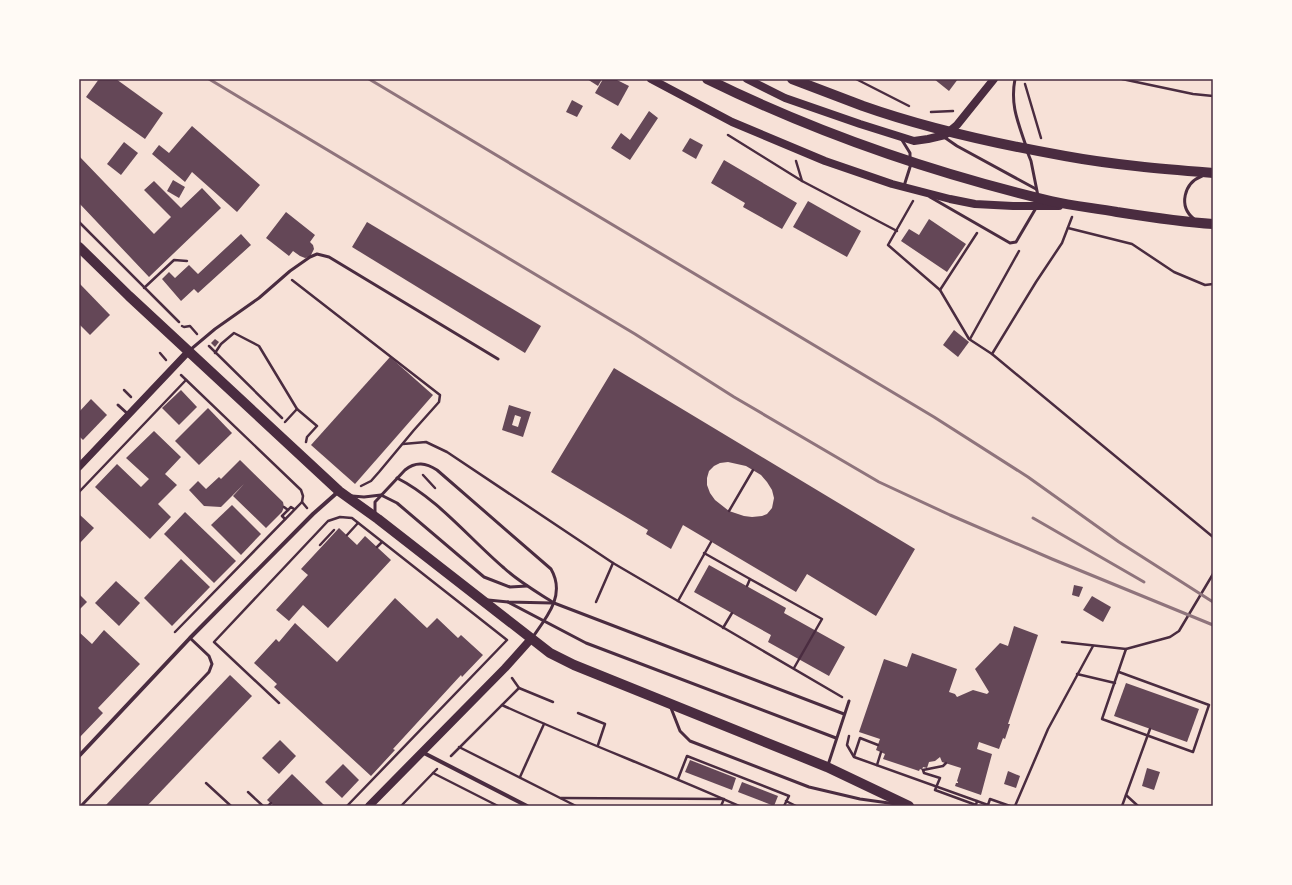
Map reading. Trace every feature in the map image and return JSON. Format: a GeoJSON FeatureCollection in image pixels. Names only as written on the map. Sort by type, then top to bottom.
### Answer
{"type":"FeatureCollection","features":[{"type":"Feature","properties":{"kind":"main road"},"geometry":{"type":"LineString","coordinates":[[651,79],[732,122],[825,161],[892,184],[975,204],[1013,206],[1076,205]]}},
{"type":"Feature","properties":{"kind":"main road"},"geometry":{"type":"LineString","coordinates":[[707,79],[776,111],[852,142],[919,165],[1053,201],[1156,218],[1210,223]]}},
{"type":"Feature","properties":{"kind":"main road"},"geometry":{"type":"LineString","coordinates":[[747,79],[785,98],[914,141],[928,140],[942,136],[957,125],[994,79]]}},
{"type":"Feature","properties":{"kind":"main road"},"geometry":{"type":"LineString","coordinates":[[792,79],[864,106],[931,127],[1067,157],[1165,169],[1213,173]]}},
{"type":"Feature","properties":{"kind":"main road"},"geometry":{"type":"LineString","coordinates":[[79,247],[188,352],[339,491],[378,519],[550,653],[574,665],[827,767],[909,806]]}},
{"type":"Feature","properties":{"kind":"main road"},"geometry":{"type":"LineString","coordinates":[[369,806],[505,668],[531,639]]}},
{"type":"Feature","properties":{"kind":"street"},"geometry":{"type":"LineString","coordinates":[[79,467],[188,352]]}},
{"type":"Feature","properties":{"kind":"street"},"geometry":{"type":"LineString","coordinates":[[79,756],[186,642],[313,514],[339,491]]}},
{"type":"Feature","properties":{"kind":"street"},"geometry":{"type":"LineString","coordinates":[[422,751],[527,806]]}},
{"type":"Feature","properties":{"kind":"lane"},"geometry":{"type":"LineString","coordinates":[[900,137],[910,153],[911,162],[904,186],[919,190],[1006,242],[1016,242],[1035,211],[1038,200],[1031,161],[1014,110],[1012,93],[1015,79]]}},
{"type":"Feature","properties":{"kind":"lane"},"geometry":{"type":"LineString","coordinates":[[942,136],[957,146],[1036,189]]}},
{"type":"Feature","properties":{"kind":"lane"},"geometry":{"type":"LineString","coordinates":[[1210,223],[1196,220],[1189,214],[1185,206],[1184,196],[1187,188],[1194,180],[1213,173]]}},
{"type":"Feature","properties":{"kind":"lane"},"geometry":{"type":"LineString","coordinates":[[188,352],[215,329],[259,298],[285,275],[310,256],[318,254],[329,257],[498,359]]}},
{"type":"Feature","properties":{"kind":"lane"},"geometry":{"type":"LineString","coordinates":[[118,405],[129,415]]}},
{"type":"Feature","properties":{"kind":"lane"},"geometry":{"type":"LineString","coordinates":[[378,519],[374,511],[375,502],[410,466],[424,464],[437,470],[551,569],[557,582],[557,594],[544,622],[531,639]]}},
{"type":"Feature","properties":{"kind":"lane"},"geometry":{"type":"LineString","coordinates":[[397,478],[413,486],[504,569],[554,603],[844,714]]}},
{"type":"Feature","properties":{"kind":"lane"},"geometry":{"type":"LineString","coordinates":[[339,491],[354,496],[364,497],[381,495],[397,503],[484,577],[510,587],[527,586]]}},
{"type":"Feature","properties":{"kind":"lane"},"geometry":{"type":"LineString","coordinates":[[480,599],[508,602],[554,603]]}},
{"type":"Feature","properties":{"kind":"lane"},"geometry":{"type":"LineString","coordinates":[[508,602],[544,622],[586,642],[836,738]]}},
{"type":"Feature","properties":{"kind":"lane"},"geometry":{"type":"LineString","coordinates":[[81,806],[209,672],[212,664],[209,656],[190,638]]}},
{"type":"Feature","properties":{"kind":"lane"},"geometry":{"type":"LineString","coordinates":[[827,767],[849,701]]}},
{"type":"Feature","properties":{"kind":"lane"},"geometry":{"type":"LineString","coordinates":[[670,704],[680,731],[690,741],[808,787],[860,799],[909,806]]}},
{"type":"Feature","properties":{"kind":"path"},"geometry":{"type":"LineString","coordinates":[[856,79],[916,109]]}},
{"type":"Feature","properties":{"kind":"path"},"geometry":{"type":"LineString","coordinates":[[1122,79],[1193,94],[1213,96]]}},
{"type":"Feature","properties":{"kind":"path"},"geometry":{"type":"LineString","coordinates":[[1024,82],[1045,152]]}},
{"type":"Feature","properties":{"kind":"path"},"geometry":{"type":"LineString","coordinates":[[929,112],[954,111]]}},
{"type":"Feature","properties":{"kind":"path"},"geometry":{"type":"LineString","coordinates":[[796,160],[802,182],[896,231]]}},
{"type":"Feature","properties":{"kind":"path"},"geometry":{"type":"LineString","coordinates":[[992,354],[1062,243],[1076,205]]}},
{"type":"Feature","properties":{"kind":"path"},"geometry":{"type":"LineString","coordinates":[[1068,228],[1132,244],[1174,272],[1205,285],[1213,284]]}},
{"type":"Feature","properties":{"kind":"path"},"geometry":{"type":"LineString","coordinates":[[940,290],[978,231]]}},
{"type":"Feature","properties":{"kind":"path"},"geometry":{"type":"LineString","coordinates":[[144,288],[174,260],[186,261]]}},
{"type":"Feature","properties":{"kind":"path"},"geometry":{"type":"LineString","coordinates":[[285,275],[440,394],[439,402],[371,481],[359,487]]}},
{"type":"Feature","properties":{"kind":"path"},"geometry":{"type":"LineString","coordinates":[[215,353],[221,344],[234,333],[259,346],[297,409],[317,426],[307,437],[305,445]]}},
{"type":"Feature","properties":{"kind":"path"},"geometry":{"type":"LineString","coordinates":[[969,339],[992,354],[1213,537]]}},
{"type":"Feature","properties":{"kind":"path"},"geometry":{"type":"LineString","coordinates":[[160,353],[186,380],[301,490],[303,496],[302,502],[175,632]]}},
{"type":"Feature","properties":{"kind":"path"},"geometry":{"type":"LineString","coordinates":[[79,492],[186,380]]}},
{"type":"Feature","properties":{"kind":"path"},"geometry":{"type":"LineString","coordinates":[[285,422],[297,409]]}},
{"type":"Feature","properties":{"kind":"path"},"geometry":{"type":"LineString","coordinates":[[403,444],[426,442],[447,452],[613,563],[849,701]]}},
{"type":"Feature","properties":{"kind":"path"},"geometry":{"type":"LineString","coordinates":[[729,511],[753,470]]}},
{"type":"Feature","properties":{"kind":"path"},"geometry":{"type":"LineString","coordinates":[[423,475],[436,488]]}},
{"type":"Feature","properties":{"kind":"path"},"geometry":{"type":"LineString","coordinates":[[302,502],[324,525]]}},
{"type":"Feature","properties":{"kind":"path"},"geometry":{"type":"LineString","coordinates":[[284,507],[288,510]]}},
{"type":"Feature","properties":{"kind":"path"},"geometry":{"type":"LineString","coordinates":[[285,518],[282,516],[291,507],[294,509]]}},
{"type":"Feature","properties":{"kind":"path"},"geometry":{"type":"LineString","coordinates":[[279,704],[214,642],[328,521],[340,517],[352,518],[507,640],[347,806]]}},
{"type":"Feature","properties":{"kind":"path"},"geometry":{"type":"LineString","coordinates":[[347,535],[358,523]]}},
{"type":"Feature","properties":{"kind":"path"},"geometry":{"type":"LineString","coordinates":[[320,545],[334,530]]}},
{"type":"Feature","properties":{"kind":"path"},"geometry":{"type":"LineString","coordinates":[[377,547],[382,542]]}},
{"type":"Feature","properties":{"kind":"path"},"geometry":{"type":"LineString","coordinates":[[678,601],[711,542]]}},
{"type":"Feature","properties":{"kind":"path"},"geometry":{"type":"LineString","coordinates":[[704,553],[822,619],[794,668]]}},
{"type":"Feature","properties":{"kind":"path"},"geometry":{"type":"LineString","coordinates":[[596,602],[613,563]]}},
{"type":"Feature","properties":{"kind":"path"},"geometry":{"type":"LineString","coordinates":[[1062,642],[1126,649],[1170,637],[1179,631],[1213,574]]}},
{"type":"Feature","properties":{"kind":"path"},"geometry":{"type":"LineString","coordinates":[[747,586],[750,579]]}},
{"type":"Feature","properties":{"kind":"path"},"geometry":{"type":"LineString","coordinates":[[723,628],[732,613]]}},
{"type":"Feature","properties":{"kind":"path"},"geometry":{"type":"LineString","coordinates":[[1015,806],[1048,729],[1077,674],[1094,646]]}},
{"type":"Feature","properties":{"kind":"path"},"geometry":{"type":"LineString","coordinates":[[1119,672],[1209,705],[1193,752],[1102,719],[1126,649]]}},
{"type":"Feature","properties":{"kind":"path"},"geometry":{"type":"LineString","coordinates":[[496,652],[519,688],[553,702]]}},
{"type":"Feature","properties":{"kind":"path"},"geometry":{"type":"LineString","coordinates":[[1077,674],[1115,683]]}},
{"type":"Feature","properties":{"kind":"path"},"geometry":{"type":"LineString","coordinates":[[401,806],[519,688]]}},
{"type":"Feature","properties":{"kind":"path"},"geometry":{"type":"LineString","coordinates":[[502,705],[739,806]]}},
{"type":"Feature","properties":{"kind":"path"},"geometry":{"type":"LineString","coordinates":[[578,713],[606,724],[598,745]]}},
{"type":"Feature","properties":{"kind":"path"},"geometry":{"type":"LineString","coordinates":[[520,777],[544,724]]}},
{"type":"Feature","properties":{"kind":"path"},"geometry":{"type":"LineString","coordinates":[[1122,806],[1150,729]]}},
{"type":"Feature","properties":{"kind":"path"},"geometry":{"type":"LineString","coordinates":[[878,745],[860,738],[854,757],[937,786]]}},
{"type":"Feature","properties":{"kind":"path"},"geometry":{"type":"LineString","coordinates":[[459,747],[576,806]]}},
{"type":"Feature","properties":{"kind":"path"},"geometry":{"type":"LineString","coordinates":[[877,765],[881,752]]}},
{"type":"Feature","properties":{"kind":"path"},"geometry":{"type":"LineString","coordinates":[[678,779],[688,756],[789,796],[784,806]]}},
{"type":"Feature","properties":{"kind":"path"},"geometry":{"type":"LineString","coordinates":[[946,764],[923,770],[924,772],[940,778],[935,790],[976,805],[977,801],[988,805],[990,799],[1010,806]]}},
{"type":"Feature","properties":{"kind":"path"},"geometry":{"type":"LineString","coordinates":[[433,774],[498,806]]}},
{"type":"Feature","properties":{"kind":"path"},"geometry":{"type":"LineString","coordinates":[[206,782],[231,806]]}},
{"type":"Feature","properties":{"kind":"path"},"geometry":{"type":"LineString","coordinates":[[248,792],[263,806]]}},
{"type":"Feature","properties":{"kind":"path"},"geometry":{"type":"LineString","coordinates":[[1126,795],[1138,806]]}},
{"type":"Feature","properties":{"kind":"path"},"geometry":{"type":"LineString","coordinates":[[561,798],[724,799]]}},
{"type":"Feature","properties":{"kind":"path"},"geometry":{"type":"LineString","coordinates":[[721,806],[724,799]]}},
{"type":"Feature","properties":{"kind":"path"},"geometry":{"type":"LineString","coordinates":[[786,802],[796,806]]}},
{"type":"Feature","properties":{"kind":"building"},"geometry":{"type":"Polygon","coordinates":[[[99,79],[116,79],[163,113],[145,139],[86,97],[99,79]]]}},
{"type":"Feature","properties":{"kind":"building"},"geometry":{"type":"Polygon","coordinates":[[[587,79],[602,79],[598,86],[587,79]]]}},
{"type":"Feature","properties":{"kind":"building"},"geometry":{"type":"Polygon","coordinates":[[[603,79],[615,79],[629,86],[618,106],[595,93],[603,79]]]}},
{"type":"Feature","properties":{"kind":"building"},"geometry":{"type":"Polygon","coordinates":[[[934,79],[958,79],[949,91],[934,79]]]}},
{"type":"Feature","properties":{"kind":"building"},"geometry":{"type":"Polygon","coordinates":[[[572,100],[583,106],[577,117],[566,112],[572,100]]]}},
{"type":"Feature","properties":{"kind":"building"},"geometry":{"type":"Polygon","coordinates":[[[649,111],[658,118],[630,160],[611,148],[621,133],[630,140],[649,111]]]}},
{"type":"Feature","properties":{"kind":"building"},"geometry":{"type":"Polygon","coordinates":[[[192,126],[260,185],[237,212],[192,172],[185,182],[152,154],[159,145],[169,153],[192,126]]]}},
{"type":"Feature","properties":{"kind":"building"},"geometry":{"type":"Polygon","coordinates":[[[690,138],[703,145],[696,159],[682,151],[690,138]]]}},
{"type":"Feature","properties":{"kind":"building"},"geometry":{"type":"Polygon","coordinates":[[[124,142],[138,153],[121,175],[107,164],[124,142]]]}},
{"type":"Feature","properties":{"kind":"building"},"geometry":{"type":"Polygon","coordinates":[[[79,156],[154,234],[171,217],[144,190],[154,181],[181,208],[202,188],[221,208],[149,277],[79,203],[79,156]]]}},
{"type":"Feature","properties":{"kind":"building"},"geometry":{"type":"Polygon","coordinates":[[[724,160],[797,203],[782,229],[743,207],[745,203],[711,183],[724,160]]]}},
{"type":"Feature","properties":{"kind":"building"},"geometry":{"type":"Polygon","coordinates":[[[173,180],[185,187],[179,198],[167,191],[173,180]]]}},
{"type":"Feature","properties":{"kind":"building"},"geometry":{"type":"Polygon","coordinates":[[[808,201],[861,231],[847,257],[793,227],[808,201]]]}},
{"type":"Feature","properties":{"kind":"building"},"geometry":{"type":"Polygon","coordinates":[[[286,212],[315,235],[310,242],[314,249],[310,257],[305,258],[293,251],[289,256],[266,238],[286,212]]]}},
{"type":"Feature","properties":{"kind":"building"},"geometry":{"type":"Polygon","coordinates":[[[929,219],[966,244],[947,272],[901,241],[909,229],[919,235],[929,219]]]}},
{"type":"Feature","properties":{"kind":"building"},"geometry":{"type":"Polygon","coordinates":[[[367,222],[541,326],[525,353],[352,247],[367,222]]]}},
{"type":"Feature","properties":{"kind":"building"},"geometry":{"type":"Polygon","coordinates":[[[241,234],[251,245],[198,293],[194,289],[181,301],[162,279],[169,272],[175,278],[189,265],[198,274],[241,234]]]}},
{"type":"Feature","properties":{"kind":"building"},"geometry":{"type":"Polygon","coordinates":[[[79,283],[110,315],[90,335],[79,324],[79,283]]]}},
{"type":"Feature","properties":{"kind":"building"},"geometry":{"type":"Polygon","coordinates":[[[954,330],[969,342],[958,357],[943,345],[954,330]]]}},
{"type":"Feature","properties":{"kind":"building"},"geometry":{"type":"Polygon","coordinates":[[[215,339],[219,342],[215,347],[211,343],[215,339]]]}},
{"type":"Feature","properties":{"kind":"building"},"geometry":{"type":"Polygon","coordinates":[[[390,357],[433,395],[355,484],[311,445],[390,357]]]}},
{"type":"Feature","properties":{"kind":"building"},"geometry":{"type":"Polygon","coordinates":[[[614,368],[915,549],[876,616],[807,574],[796,592],[683,525],[671,549],[646,534],[648,530],[551,472],[614,368]],[[728,462],[720,463],[709,471],[707,485],[715,500],[729,511],[744,516],[762,516],[767,514],[772,508],[774,498],[772,490],[761,475],[746,466],[728,462]]]}},
{"type":"Feature","properties":{"kind":"building"},"geometry":{"type":"Polygon","coordinates":[[[181,390],[197,407],[179,425],[162,408],[181,390]]]}},
{"type":"Feature","properties":{"kind":"building"},"geometry":{"type":"Polygon","coordinates":[[[91,399],[107,415],[83,440],[79,436],[79,412],[91,399]]]}},
{"type":"Feature","properties":{"kind":"building"},"geometry":{"type":"Polygon","coordinates":[[[509,405],[531,412],[523,437],[502,430],[509,405]],[[515,415],[512,425],[518,427],[521,417],[515,415]]]}},
{"type":"Feature","properties":{"kind":"building"},"geometry":{"type":"Polygon","coordinates":[[[208,408],[232,433],[199,465],[175,441],[208,408]]]}},
{"type":"Feature","properties":{"kind":"building"},"geometry":{"type":"Polygon","coordinates":[[[154,431],[181,457],[165,474],[177,485],[158,504],[171,517],[150,539],[95,487],[117,464],[141,487],[149,479],[126,458],[154,431]]]}},
{"type":"Feature","properties":{"kind":"building"},"geometry":{"type":"Polygon","coordinates":[[[240,460],[283,502],[284,507],[282,512],[266,528],[233,496],[244,484],[221,507],[204,506],[189,490],[198,481],[206,489],[219,477],[221,479],[240,460]]]}},
{"type":"Feature","properties":{"kind":"building"},"geometry":{"type":"Polygon","coordinates":[[[232,505],[261,534],[241,555],[211,525],[232,505]]]}},
{"type":"Feature","properties":{"kind":"building"},"geometry":{"type":"Polygon","coordinates":[[[185,512],[236,561],[214,583],[164,534],[185,512]]]}},
{"type":"Feature","properties":{"kind":"building"},"geometry":{"type":"Polygon","coordinates":[[[79,514],[94,528],[79,544],[79,514]]]}},
{"type":"Feature","properties":{"kind":"building"},"geometry":{"type":"Polygon","coordinates":[[[339,528],[357,545],[365,536],[391,560],[328,628],[303,605],[289,621],[276,610],[308,575],[301,569],[339,528]]]}},
{"type":"Feature","properties":{"kind":"building"},"geometry":{"type":"Polygon","coordinates":[[[181,559],[210,587],[172,626],[144,598],[181,559]]]}},
{"type":"Feature","properties":{"kind":"building"},"geometry":{"type":"Polygon","coordinates":[[[709,565],[786,608],[784,613],[845,647],[829,676],[768,642],[771,635],[694,592],[709,565]]]}},
{"type":"Feature","properties":{"kind":"building"},"geometry":{"type":"Polygon","coordinates":[[[116,581],[140,603],[119,626],[95,603],[116,581]]]}},
{"type":"Feature","properties":{"kind":"building"},"geometry":{"type":"Polygon","coordinates":[[[1074,585],[1083,587],[1079,597],[1072,595],[1074,585]]]}},
{"type":"Feature","properties":{"kind":"building"},"geometry":{"type":"Polygon","coordinates":[[[79,594],[87,602],[79,610],[79,594]]]}},
{"type":"Feature","properties":{"kind":"building"},"geometry":{"type":"Polygon","coordinates":[[[1092,596],[1111,607],[1103,622],[1083,610],[1092,596]]]}},
{"type":"Feature","properties":{"kind":"building"},"geometry":{"type":"Polygon","coordinates":[[[395,598],[427,628],[437,618],[458,638],[461,635],[483,655],[462,677],[461,675],[393,749],[395,750],[371,776],[274,687],[277,684],[254,663],[276,639],[279,642],[295,623],[337,662],[395,598]]]}},
{"type":"Feature","properties":{"kind":"building"},"geometry":{"type":"Polygon","coordinates":[[[1014,626],[1038,635],[1008,724],[1010,724],[1005,739],[1003,738],[999,749],[979,742],[977,749],[992,754],[981,795],[955,786],[956,783],[958,783],[957,781],[961,768],[942,762],[940,757],[935,761],[929,762],[927,768],[923,767],[922,770],[920,769],[919,771],[883,759],[885,754],[876,750],[880,739],[859,732],[884,659],[907,667],[912,653],[957,669],[949,692],[955,694],[957,697],[973,690],[987,694],[989,692],[975,669],[1000,643],[1008,646],[1014,626]]]}},
{"type":"Feature","properties":{"kind":"building"},"geometry":{"type":"Polygon","coordinates":[[[104,630],[140,664],[98,708],[103,713],[79,738],[79,632],[92,644],[104,630]]]}},
{"type":"Feature","properties":{"kind":"building"},"geometry":{"type":"Polygon","coordinates":[[[230,675],[252,696],[147,806],[105,806],[230,675]]]}},
{"type":"Feature","properties":{"kind":"building"},"geometry":{"type":"Polygon","coordinates":[[[1126,683],[1199,709],[1187,742],[1114,716],[1126,683]]]}},
{"type":"Feature","properties":{"kind":"building"},"geometry":{"type":"Polygon","coordinates":[[[280,740],[296,756],[279,774],[262,758],[280,740]]]}},
{"type":"Feature","properties":{"kind":"building"},"geometry":{"type":"Polygon","coordinates":[[[690,760],[736,778],[732,790],[685,772],[690,760]]]}},
{"type":"Feature","properties":{"kind":"building"},"geometry":{"type":"Polygon","coordinates":[[[343,764],[359,780],[342,798],[325,782],[343,764]]]}},
{"type":"Feature","properties":{"kind":"building"},"geometry":{"type":"Polygon","coordinates":[[[1147,768],[1160,772],[1154,790],[1142,786],[1147,768]]]}},
{"type":"Feature","properties":{"kind":"building"},"geometry":{"type":"Polygon","coordinates":[[[1008,771],[1020,776],[1016,788],[1004,784],[1008,771]]]}},
{"type":"Feature","properties":{"kind":"building"},"geometry":{"type":"Polygon","coordinates":[[[292,774],[325,806],[274,806],[267,800],[292,774]]]}},
{"type":"Feature","properties":{"kind":"building"},"geometry":{"type":"Polygon","coordinates":[[[742,782],[778,796],[774,806],[738,792],[742,782]]]}},
{"type":"Feature","properties":{"kind":"railway"},"geometry":{"type":"LineString","coordinates":[[209,79],[635,334],[734,397],[879,482],[950,515],[1052,559],[1213,625]]}},
{"type":"Feature","properties":{"kind":"railway"},"geometry":{"type":"LineString","coordinates":[[369,79],[934,417],[1028,477],[1119,542],[1213,602]]}},
{"type":"Feature","properties":{"kind":"railway"},"geometry":{"type":"LineString","coordinates":[[1033,518],[1144,582]]}}]}
